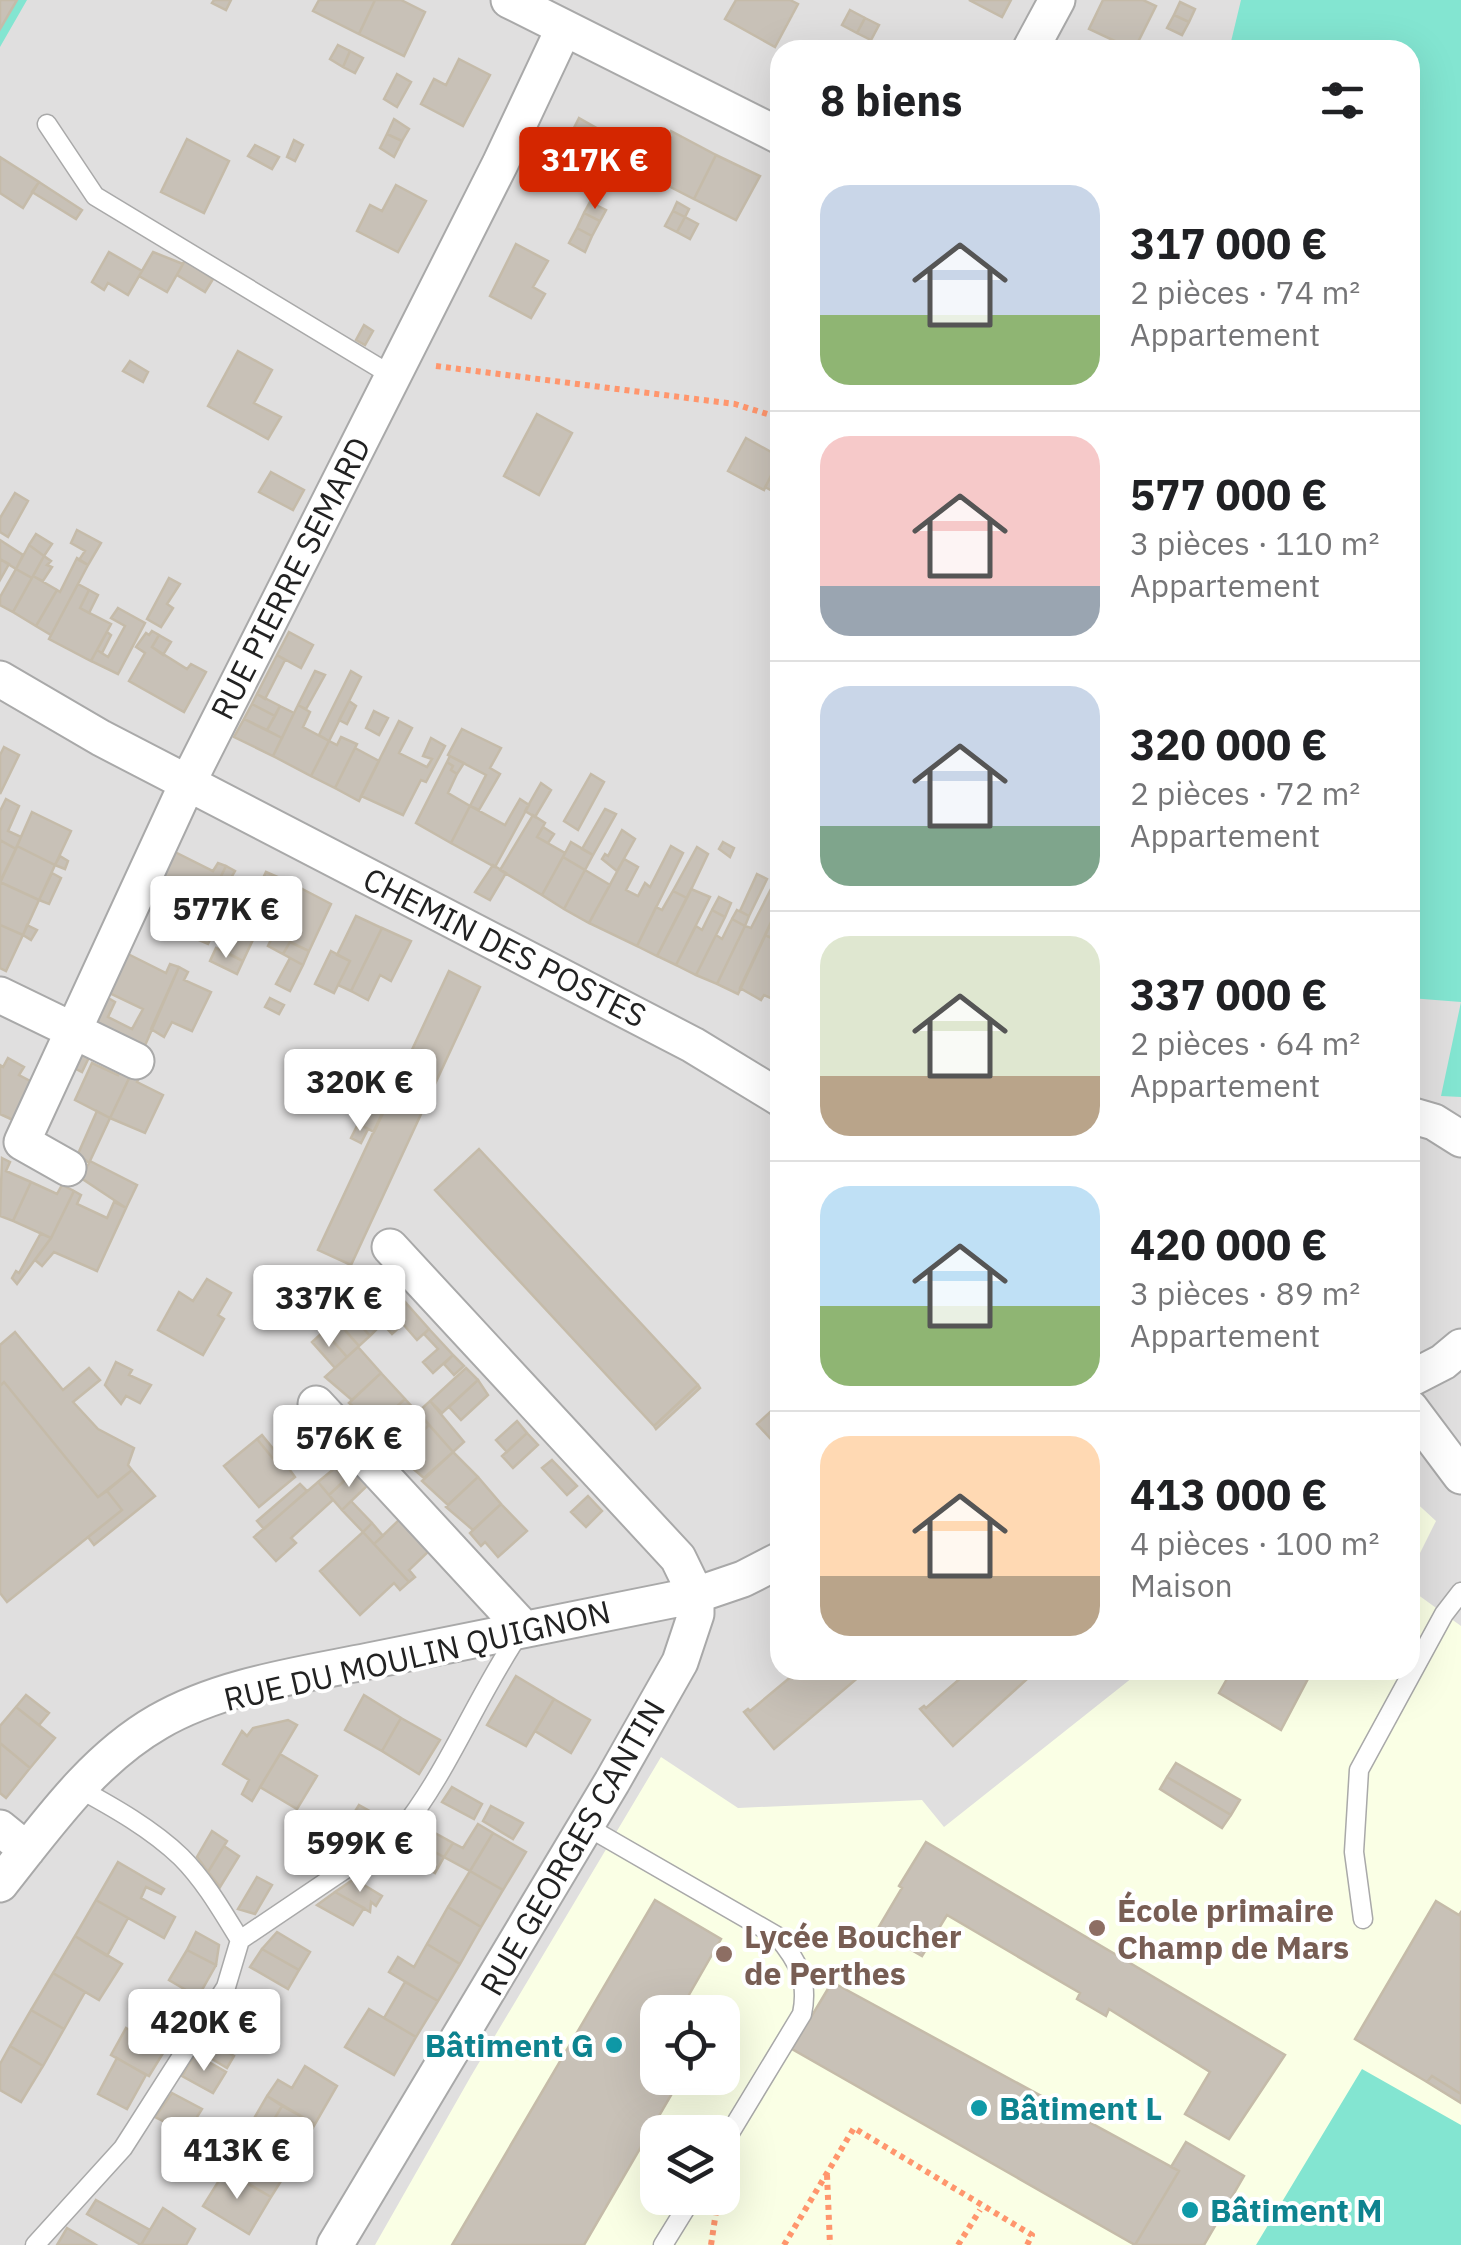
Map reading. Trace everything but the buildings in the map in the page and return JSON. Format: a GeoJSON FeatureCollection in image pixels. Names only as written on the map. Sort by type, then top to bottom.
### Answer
{"type":"FeatureCollection","features":[{"type":"Feature","properties":{"kind":"street"},"geometry":{"type":"LineString","coordinates":[[509,0],[770,131]]}},
{"type":"Feature","properties":{"kind":"street"},"geometry":{"type":"LineString","coordinates":[[1035,40],[1056,0]]}},
{"type":"Feature","properties":{"kind":"street","name":"RUE PIERRE SEMARD"},"geometry":{"type":"LineString","coordinates":[[68,1168],[22,1142],[188,782],[500,164],[564,28]]}},
{"type":"Feature","properties":{"kind":"street","name":"CHEMIN DES POSTES"},"geometry":{"type":"LineString","coordinates":[[0,679],[102,738],[692,1045],[770,1092]]}},
{"type":"Feature","properties":{"kind":"street"},"geometry":{"type":"LineString","coordinates":[[0,994],[136,1061]]}},
{"type":"Feature","properties":{"kind":"street","name":"CHEMIN DES POSTES"},"geometry":{"type":"LineString","coordinates":[[692,1045],[770,1067]]}},
{"type":"Feature","properties":{"kind":"street"},"geometry":{"type":"LineString","coordinates":[[1420,1118],[1461,1139]]}},
{"type":"Feature","properties":{"kind":"street"},"geometry":{"type":"LineString","coordinates":[[390,1247],[678,1558],[696,1595]]}},
{"type":"Feature","properties":{"kind":"street"},"geometry":{"type":"LineString","coordinates":[[1420,1374],[1461,1347]]}},
{"type":"Feature","properties":{"kind":"street"},"geometry":{"type":"LineString","coordinates":[[316,1404],[523,1628]]}},
{"type":"Feature","properties":{"kind":"street"},"geometry":{"type":"LineString","coordinates":[[1420,1421],[1461,1476]]}},
{"type":"Feature","properties":{"kind":"street","name":"RUE DU MOULIN QUIGNON"},"geometry":{"type":"LineString","coordinates":[[0,1884],[14,1839],[156,1722],[228,1694],[302,1675],[696,1595],[742,1580],[770,1565]]}},
{"type":"Feature","properties":{"kind":"street","name":"RUE GEORGES CANTIN"},"geometry":{"type":"LineString","coordinates":[[336,2245],[680,1662],[696,1614],[696,1595]]}},
{"type":"Feature","properties":{"kind":"lane"},"geometry":{"type":"LineString","coordinates":[[47,124],[96,196],[395,368]]}},
{"type":"Feature","properties":{"kind":"lane"},"geometry":{"type":"LineString","coordinates":[[1420,1658],[1461,1592]]}},
{"type":"Feature","properties":{"kind":"lane"},"geometry":{"type":"LineString","coordinates":[[35,2245],[123,2148],[226,1988],[240,1940],[400,1832],[419,1808],[500,1661],[523,1628]]}},
{"type":"Feature","properties":{"kind":"lane"},"geometry":{"type":"LineString","coordinates":[[1363,1919],[1354,1852],[1359,1770],[1408,1680]]}},
{"type":"Feature","properties":{"kind":"lane"},"geometry":{"type":"LineString","coordinates":[[78,1788],[181,1858],[216,1901],[240,1940]]}},
{"type":"Feature","properties":{"kind":"lane"},"geometry":{"type":"LineString","coordinates":[[586,1826],[777,1936],[796,1959],[807,1992],[802,2014],[740,2116]]}},
{"type":"Feature","properties":{"kind":"lane"},"geometry":{"type":"LineString","coordinates":[[663,2245],[682,2215]]}},
{"type":"Feature","properties":{"kind":"path"},"geometry":{"type":"LineString","coordinates":[[395,368],[735,404],[770,415]]}},
{"type":"Feature","properties":{"kind":"path"},"geometry":{"type":"LineString","coordinates":[[784,2245],[854,2128],[1032,2235],[1028,2245]]}},
{"type":"Feature","properties":{"kind":"path"},"geometry":{"type":"LineString","coordinates":[[827,2174],[830,2245]]}},
{"type":"Feature","properties":{"kind":"path"},"geometry":{"type":"LineString","coordinates":[[958,2245],[980,2210]]}},
{"type":"Feature","properties":{"kind":"path"},"geometry":{"type":"LineString","coordinates":[[710,2245],[716,2215]]}},
{"type":"Feature","properties":{"kind":"shaded area"},"geometry":{"type":"Polygon","coordinates":[[[0,0],[1461,0],[1461,2245],[0,2245],[0,0]]]}},
{"type":"Feature","properties":{"kind":"shaded area"},"geometry":{"type":"Polygon","coordinates":[[[0,0],[27,0],[0,47],[0,0]]]}},
{"type":"Feature","properties":{"kind":"shaded area"},"geometry":{"type":"Polygon","coordinates":[[[1241,0],[1461,0],[1461,1002],[1420,999],[1420,40],[1231,40],[1241,0]]]}},
{"type":"Feature","properties":{"kind":"shaded area"},"geometry":{"type":"Polygon","coordinates":[[[1461,1002],[1461,1097],[1441,1096],[1461,1002]]]}},
{"type":"Feature","properties":{"kind":"shaded area"},"geometry":{"type":"Polygon","coordinates":[[[1420,1506],[1436,1521],[1420,1553],[1420,1506]]]}},
{"type":"Feature","properties":{"kind":"shaded area","name":"Lycée Boucher de Perthes"},"geometry":{"type":"Polygon","coordinates":[[[1420,1596],[1461,1626],[1461,2245],[375,2245],[661,1757],[738,1808],[922,1800],[944,1827],[1129,1680],[1420,1680],[1420,1596]]]}},
{"type":"Feature","properties":{"kind":"shaded area"},"geometry":{"type":"Polygon","coordinates":[[[1362,2069],[1461,2125],[1461,2245],[1256,2245],[1362,2069]]]}},
{"type":"Feature","properties":{"kind":"place","name":"École primaire Champ de Mars"},"geometry":{"type":"Point","coordinates":[1097,1928]}},
{"type":"Feature","properties":{"kind":"place","name":"Lycée Boucher de Perthes"},"geometry":{"type":"Point","coordinates":[724,1954]}},
{"type":"Feature","properties":{"kind":"place","name":"Bâtiment G"},"geometry":{"type":"Point","coordinates":[614,2045]}},
{"type":"Feature","properties":{"kind":"place","name":"Bâtiment L"},"geometry":{"type":"Point","coordinates":[979,2108]}},
{"type":"Feature","properties":{"kind":"place","name":"Bâtiment M"},"geometry":{"type":"Point","coordinates":[1190,2210]}}]}
